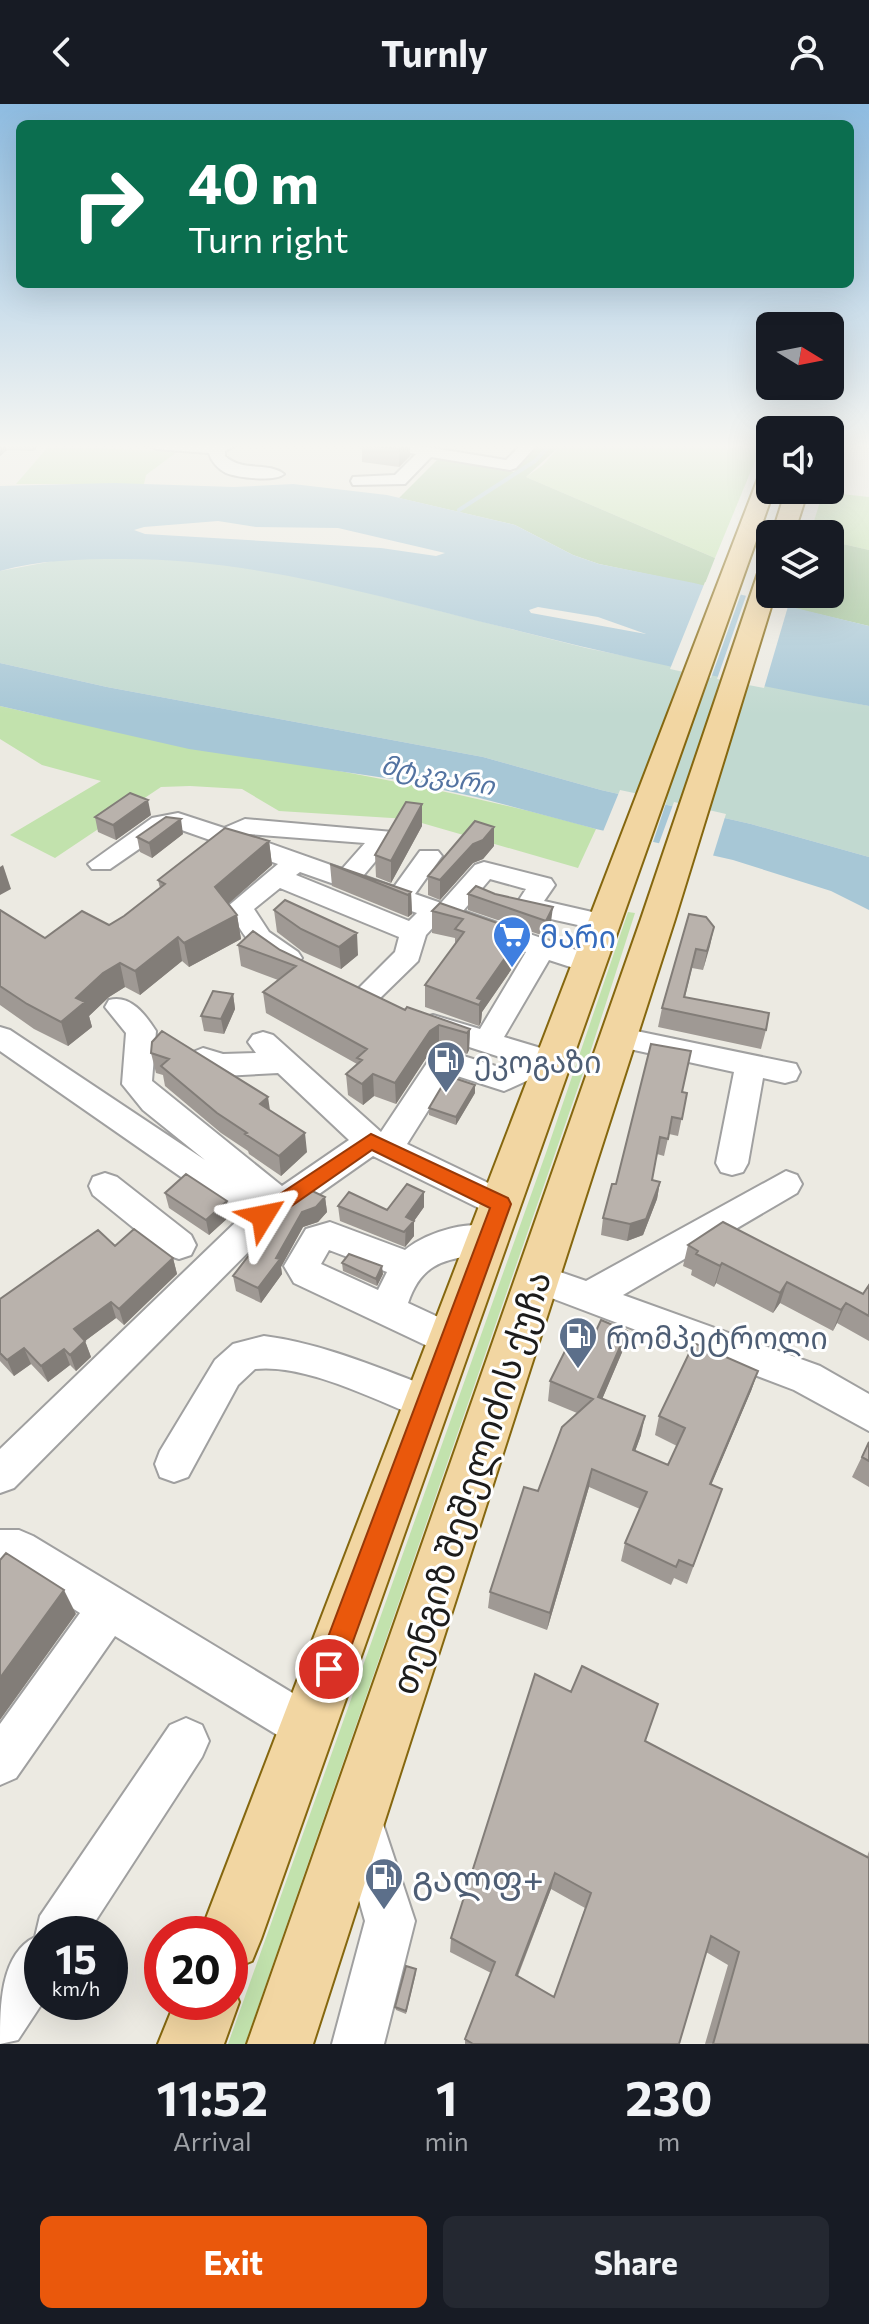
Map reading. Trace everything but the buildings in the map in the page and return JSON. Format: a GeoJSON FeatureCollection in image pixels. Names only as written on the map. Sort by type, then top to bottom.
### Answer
{"type":"FeatureCollection","features":[{"type":"Feature","properties":{"kind":"main road","name":"თენგიზ შეშელიძის ქუჩა"},"geometry":{"type":"LineString","coordinates":[[239,1916],[495,1221],[548,1062],[601,932],[747,535]]}},
{"type":"Feature","properties":{"kind":"main road","name":"თენგიზ შეშელიძის ქუჩა"},"geometry":{"type":"LineString","coordinates":[[288,2031],[759,608]]}},
{"type":"Feature","properties":{"kind":"main road"},"geometry":{"type":"LineString","coordinates":[[191,2044],[200,2020]]}},
{"type":"Feature","properties":{"kind":"street"},"geometry":{"type":"LineString","coordinates":[[101,864],[166,821],[178,820],[224,837],[413,933]]}},
{"type":"Feature","properties":{"kind":"street"},"geometry":{"type":"LineString","coordinates":[[199,857],[224,837],[245,826],[384,837],[348,878]]}},
{"type":"Feature","properties":{"kind":"street"},"geometry":{"type":"LineString","coordinates":[[401,896],[429,856]]}},
{"type":"Feature","properties":{"kind":"street"},"geometry":{"type":"LineString","coordinates":[[308,969],[259,938],[240,907],[288,869],[348,878],[542,948],[601,932]]}},
{"type":"Feature","properties":{"kind":"street"},"geometry":{"type":"LineString","coordinates":[[366,995],[408,955],[413,933],[484,870],[542,885],[528,906],[601,932]]}},
{"type":"Feature","properties":{"kind":"street"},"geometry":{"type":"LineString","coordinates":[[487,1042],[542,948]]}},
{"type":"Feature","properties":{"kind":"street"},"geometry":{"type":"LineString","coordinates":[[337,982],[432,1025],[548,1062]]}},
{"type":"Feature","properties":{"kind":"street"},"geometry":{"type":"LineString","coordinates":[[119,1007],[141,1031],[137,1084],[272,1209]]}},
{"type":"Feature","properties":{"kind":"street"},"geometry":{"type":"LineString","coordinates":[[617,1037],[785,1072]]}},
{"type":"Feature","properties":{"kind":"street"},"geometry":{"type":"LineString","coordinates":[[2,1041],[272,1209]]}},
{"type":"Feature","properties":{"kind":"street"},"geometry":{"type":"LineString","coordinates":[[203,1059],[223,1065],[274,1052],[379,1145],[495,1221]]}},
{"type":"Feature","properties":{"kind":"street"},"geometry":{"type":"LineString","coordinates":[[0,1475],[272,1209],[379,1145],[444,1061],[504,1080],[548,1062]]}},
{"type":"Feature","properties":{"kind":"street"},"geometry":{"type":"LineString","coordinates":[[732,1163],[750,1065]]}},
{"type":"Feature","properties":{"kind":"street"},"geometry":{"type":"LineString","coordinates":[[590,1296],[786,1184]]}},
{"type":"Feature","properties":{"kind":"street"},"geometry":{"type":"LineString","coordinates":[[105,1186],[179,1245]]}},
{"type":"Feature","properties":{"kind":"street"},"geometry":{"type":"LineString","coordinates":[[387,1312],[395,1286],[424,1252],[495,1221]]}},
{"type":"Feature","properties":{"kind":"street"},"geometry":{"type":"LineString","coordinates":[[410,1266],[330,1236],[318,1239],[301,1266],[306,1273],[451,1340]]}},
{"type":"Feature","properties":{"kind":"street"},"geometry":{"type":"LineString","coordinates":[[537,1278],[807,1378],[869,1414]]}},
{"type":"Feature","properties":{"kind":"street"},"geometry":{"type":"LineString","coordinates":[[174,1464],[225,1374],[233,1364],[249,1354],[290,1355],[427,1403]]}},
{"type":"Feature","properties":{"kind":"street"},"geometry":{"type":"LineString","coordinates":[[0,1550],[19,1550],[308,1728]]}},
{"type":"Feature","properties":{"kind":"street"},"geometry":{"type":"LineString","coordinates":[[0,1762],[109,1608]]}},
{"type":"Feature","properties":{"kind":"street"},"geometry":{"type":"LineString","coordinates":[[70,1916],[186,1741]]}},
{"type":"Feature","properties":{"kind":"street"},"geometry":{"type":"LineString","coordinates":[[358,1814],[390,1921],[358,2044]]}},
{"type":"Feature","properties":{"kind":"street"},"geometry":{"type":"LineString","coordinates":[[0,2022],[24,1986]]}},
{"type":"Feature","properties":{"kind":"green space"},"geometry":{"type":"Polygon","coordinates":[[[533,535],[660,535],[715,558],[704,586],[599,564],[573,555],[533,535]]]}},
{"type":"Feature","properties":{"kind":"green space"},"geometry":{"type":"Polygon","coordinates":[[[660,535],[725,535],[715,558],[660,535]]]}},
{"type":"Feature","properties":{"kind":"green space"},"geometry":{"type":"Polygon","coordinates":[[[844,535],[869,535],[869,550],[844,544],[844,535]]]}},
{"type":"Feature","properties":{"kind":"green space"},"geometry":{"type":"Polygon","coordinates":[[[844,544],[869,550],[869,626],[792,608],[844,608],[844,544]]]}},
{"type":"Feature","properties":{"kind":"green space"},"geometry":{"type":"Polygon","coordinates":[[[159,558],[236,565],[302,576],[586,648],[869,706],[869,857],[483,757],[107,687],[0,663],[0,571],[64,559],[159,558]]]}},
{"type":"Feature","properties":{"kind":"green space"},"geometry":{"type":"Polygon","coordinates":[[[0,706],[448,793],[596,829],[578,868],[408,819],[279,811],[242,789],[161,787],[55,858],[10,835],[101,781],[42,765],[0,739],[0,706]]]}},
{"type":"Feature","properties":{"kind":"green space"},"geometry":{"type":"Polygon","coordinates":[[[628,912],[635,913],[589,1056],[245,2044],[228,2044],[237,2020],[248,2020],[248,1988],[547,1150],[628,912]]]}},
{"type":"Feature","properties":{"kind":"water"},"geometry":{"type":"Polygon","coordinates":[[[0,535],[154,535],[381,548],[436,556],[445,553],[366,535],[533,535],[573,555],[599,564],[756,598],[756,608],[796,608],[869,626],[869,706],[649,662],[272,573],[171,560],[90,559],[30,564],[0,571],[0,535]],[[538,607],[529,610],[531,613],[646,634],[598,617],[538,607]]]}},
{"type":"Feature","properties":{"kind":"water","name":"მტკვარი"},"geometry":{"type":"Polygon","coordinates":[[[0,663],[107,687],[483,757],[869,857],[869,910],[831,891],[733,860],[596,829],[476,797],[392,779],[189,749],[0,706],[0,663]]]}},
{"type":"Feature","properties":{"kind":"pier"},"geometry":{"type":"Polygon","coordinates":[[[705,582],[742,591],[711,678],[670,669],[705,582]]]}},
{"type":"Feature","properties":{"kind":"pier"},"geometry":{"type":"Polygon","coordinates":[[[747,593],[756,595],[756,608],[788,608],[764,688],[717,679],[747,593]]]}},
{"type":"Feature","properties":{"kind":"pier"},"geometry":{"type":"Polygon","coordinates":[[[620,790],[667,800],[652,845],[602,834],[620,790]]]}},
{"type":"Feature","properties":{"kind":"pier"},"geometry":{"type":"Polygon","coordinates":[[[674,802],[726,814],[712,859],[658,846],[674,802]]]}},
{"type":"Feature","properties":{"kind":"place","name":"მარი"},"geometry":{"type":"Point","coordinates":[512,969]}},
{"type":"Feature","properties":{"kind":"place","name":"ეკოგაზი"},"geometry":{"type":"Point","coordinates":[446,1094]}},
{"type":"Feature","properties":{"kind":"place","name":"რომპეტროლი"},"geometry":{"type":"Point","coordinates":[578,1370]}},
{"type":"Feature","properties":{"kind":"place","name":"გალფ+"},"geometry":{"type":"Point","coordinates":[384,1911]}},
{"type":"Feature","properties":{"kind":"route"},"geometry":{"type":"LineString","coordinates":[[263,1216],[371,1141],[501,1204],[329,1669]]}}]}
